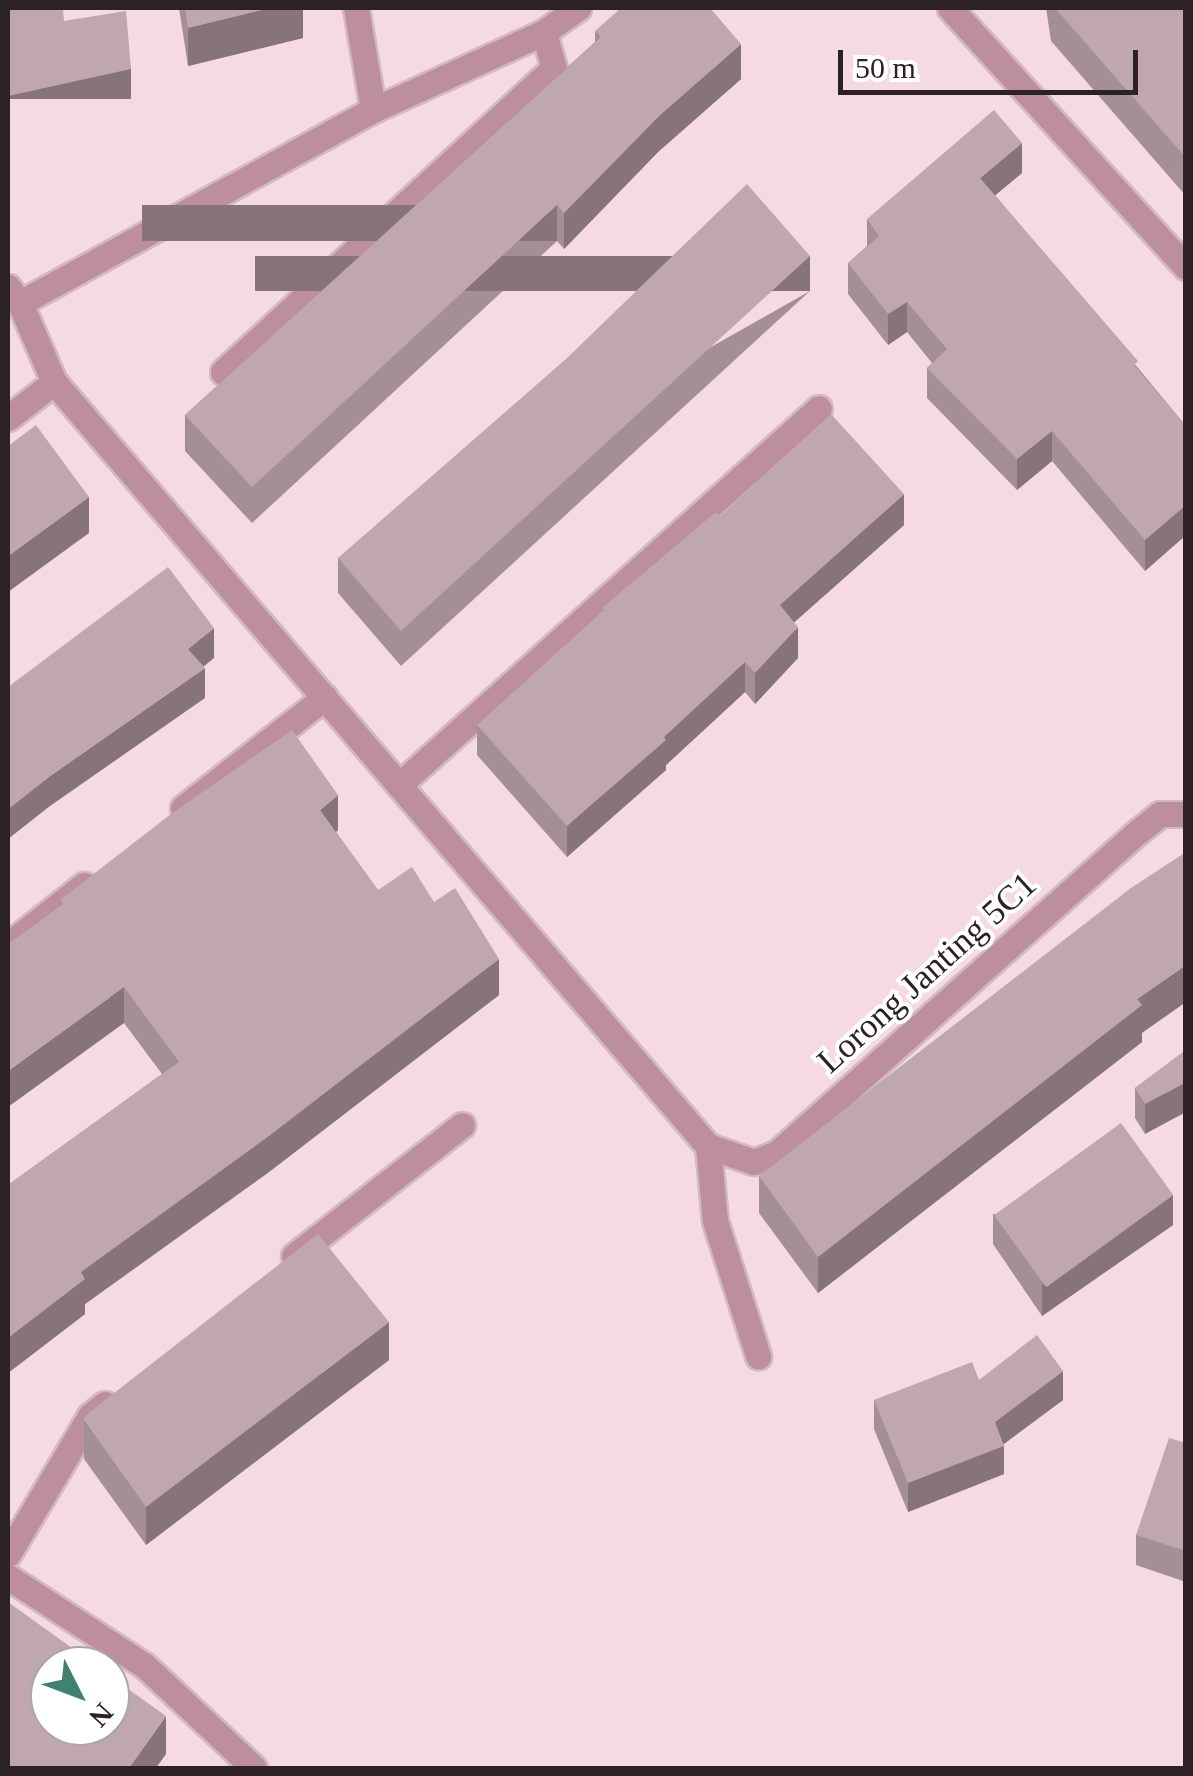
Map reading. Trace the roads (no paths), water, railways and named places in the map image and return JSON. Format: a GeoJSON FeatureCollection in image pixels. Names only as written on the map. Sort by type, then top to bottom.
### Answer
{"type":"FeatureCollection","features":[{"type":"Feature","properties":{"kind":"street"},"geometry":{"type":"LineString","coordinates":[[356,8],[372,110]]}},
{"type":"Feature","properties":{"kind":"street"},"geometry":{"type":"LineString","coordinates":[[578,8],[544,32],[372,110],[14,295],[54,382],[708,1146],[715,1221],[758,1356]]}},
{"type":"Feature","properties":{"kind":"street"},"geometry":{"type":"LineString","coordinates":[[986,8],[958,16],[1186,268]]}},
{"type":"Feature","properties":{"kind":"street"},"geometry":{"type":"LineString","coordinates":[[223,372],[554,68],[544,32]]}},
{"type":"Feature","properties":{"kind":"street"},"geometry":{"type":"LineString","coordinates":[[8,418],[54,382]]}},
{"type":"Feature","properties":{"kind":"street"},"geometry":{"type":"LineString","coordinates":[[399,785],[818,408]]}},
{"type":"Feature","properties":{"kind":"street"},"geometry":{"type":"LineString","coordinates":[[158,827],[325,697]]}},
{"type":"Feature","properties":{"kind":"street","name":"Lorong Janting 5C1"},"geometry":{"type":"LineString","coordinates":[[708,1146],[754,1162],[776,1153],[1138,831],[1160,814],[1186,814]]}},
{"type":"Feature","properties":{"kind":"street"},"geometry":{"type":"LineString","coordinates":[[8,945],[98,874]]}},
{"type":"Feature","properties":{"kind":"street"},"geometry":{"type":"LineString","coordinates":[[276,1270],[462,1125]]}},
{"type":"Feature","properties":{"kind":"street"},"geometry":{"type":"LineString","coordinates":[[8,1554],[90,1416],[121,1392]]}},
{"type":"Feature","properties":{"kind":"street"},"geometry":{"type":"LineString","coordinates":[[8,1577],[145,1666],[254,1768]]}}]}
